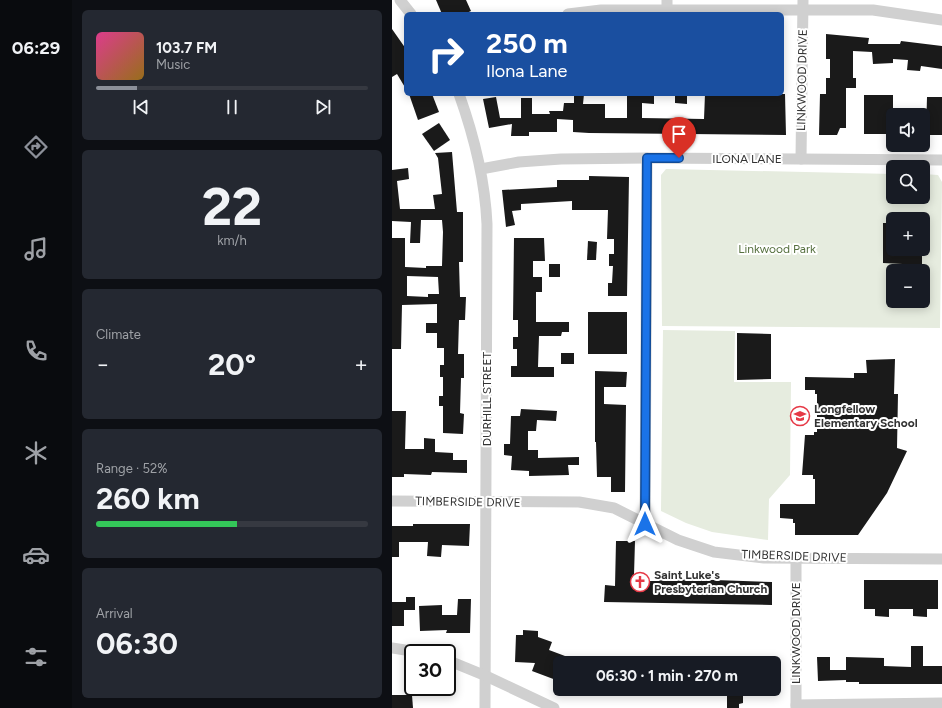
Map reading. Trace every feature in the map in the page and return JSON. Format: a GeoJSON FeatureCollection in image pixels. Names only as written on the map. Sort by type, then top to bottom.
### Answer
{"type":"FeatureCollection","features":[{"type":"Feature","properties":{"kind":"street"},"geometry":{"type":"LineString","coordinates":[[400,0],[409,12]]}},
{"type":"Feature","properties":{"kind":"street"},"geometry":{"type":"LineString","coordinates":[[584,12],[667,5],[803,4],[873,10],[942,20]]}},
{"type":"Feature","properties":{"kind":"street","name":"LINKWOOD DRIVE"},"geometry":{"type":"LineString","coordinates":[[801,159],[803,4]]}},
{"type":"Feature","properties":{"kind":"street","name":"DURHILL STREET"},"geometry":{"type":"LineString","coordinates":[[460,96],[481,169],[486,199],[488,271],[485,708]]}},
{"type":"Feature","properties":{"kind":"street"},"geometry":{"type":"LineString","coordinates":[[645,524],[647,158]]}},
{"type":"Feature","properties":{"kind":"street","name":"ILONA LANE"},"geometry":{"type":"LineString","coordinates":[[481,169],[519,162],[647,158],[942,160]]}},
{"type":"Feature","properties":{"kind":"street","name":"TIMBERSIDE DRIVE"},"geometry":{"type":"LineString","coordinates":[[392,501],[580,502],[614,508],[678,540],[714,552],[764,558],[942,559]]}},
{"type":"Feature","properties":{"kind":"street","name":"LINKWOOD DRIVE"},"geometry":{"type":"LineString","coordinates":[[796,558],[796,707]]}},
{"type":"Feature","properties":{"kind":"street"},"geometry":{"type":"LineString","coordinates":[[392,648],[404,650]]}},
{"type":"Feature","properties":{"kind":"street"},"geometry":{"type":"LineString","coordinates":[[456,664],[554,708]]}},
{"type":"Feature","properties":{"kind":"street"},"geometry":{"type":"LineString","coordinates":[[796,707],[913,706],[942,703]]}},
{"type":"Feature","properties":{"kind":"green space","name":"Linkwood Park"},"geometry":{"type":"Polygon","coordinates":[[[666,169],[886,174],[886,204],[930,204],[930,174],[938,175],[942,182],[940,328],[662,326],[661,175],[666,169]]]}},
{"type":"Feature","properties":{"kind":"green space"},"geometry":{"type":"Polygon","coordinates":[[[663,330],[735,331],[734,382],[791,382],[790,475],[769,499],[768,540],[712,532],[686,523],[661,511],[663,330]]]}},
{"type":"Feature","properties":{"kind":"building"},"geometry":{"type":"Polygon","coordinates":[[[436,0],[466,0],[471,11],[469,12],[441,12],[436,0]]]}},
{"type":"Feature","properties":{"kind":"building"},"geometry":{"type":"Polygon","coordinates":[[[392,29],[404,46],[404,86],[397,74],[392,77],[392,29]]]}},
{"type":"Feature","properties":{"kind":"building"},"geometry":{"type":"Polygon","coordinates":[[[826,34],[869,38],[868,44],[900,44],[901,41],[942,46],[942,69],[921,66],[920,71],[907,70],[908,60],[893,59],[893,63],[873,64],[872,52],[853,51],[853,78],[856,78],[856,88],[846,88],[846,128],[840,128],[837,135],[819,135],[820,94],[826,94],[826,78],[830,78],[830,59],[826,59],[826,34]]]}},
{"type":"Feature","properties":{"kind":"building"},"geometry":{"type":"Polygon","coordinates":[[[785,94],[786,135],[573,132],[573,120],[557,119],[557,132],[529,132],[529,136],[511,136],[512,124],[489,128],[483,99],[496,97],[500,118],[521,118],[521,98],[532,98],[532,114],[550,114],[549,111],[563,111],[564,103],[574,103],[574,96],[584,96],[583,104],[605,104],[605,118],[627,118],[627,96],[654,96],[654,104],[642,103],[642,118],[704,119],[705,96],[784,96],[785,94]]]}},
{"type":"Feature","properties":{"kind":"building"},"geometry":{"type":"Polygon","coordinates":[[[864,95],[893,95],[893,108],[886,108],[886,134],[864,134],[864,95]]]}},
{"type":"Feature","properties":{"kind":"building"},"geometry":{"type":"Polygon","coordinates":[[[410,96],[433,96],[439,112],[418,120],[410,96]]]}},
{"type":"Feature","properties":{"kind":"building"},"geometry":{"type":"Polygon","coordinates":[[[675,96],[687,96],[687,104],[675,103],[675,96]]]}},
{"type":"Feature","properties":{"kind":"building"},"geometry":{"type":"Polygon","coordinates":[[[927,97],[942,97],[942,135],[930,135],[930,108],[927,108],[927,97]]]}},
{"type":"Feature","properties":{"kind":"building"},"geometry":{"type":"Polygon","coordinates":[[[439,123],[450,140],[434,151],[422,134],[439,123]]]}},
{"type":"Feature","properties":{"kind":"building"},"geometry":{"type":"Polygon","coordinates":[[[452,152],[457,212],[463,212],[463,262],[459,262],[460,297],[466,297],[465,320],[459,320],[458,354],[464,354],[464,378],[461,378],[460,413],[464,414],[463,434],[443,433],[443,406],[439,406],[439,396],[443,396],[443,377],[440,377],[440,365],[444,365],[444,348],[437,348],[437,333],[426,333],[426,323],[437,323],[437,304],[402,305],[401,349],[392,349],[392,238],[405,238],[405,267],[426,268],[426,266],[442,266],[443,232],[442,220],[421,220],[420,243],[410,243],[411,222],[392,221],[392,170],[408,168],[409,179],[397,181],[400,209],[435,209],[433,195],[442,194],[438,158],[435,153],[452,152]],[[407,276],[407,296],[428,297],[428,294],[439,294],[438,277],[407,276]]]}},
{"type":"Feature","properties":{"kind":"building"},"geometry":{"type":"Polygon","coordinates":[[[589,176],[629,177],[627,296],[608,296],[608,283],[612,283],[613,266],[609,266],[609,254],[614,254],[614,239],[607,239],[608,210],[572,210],[572,201],[521,204],[521,210],[512,211],[515,225],[506,227],[502,190],[557,187],[557,180],[589,180],[589,176]]]}},
{"type":"Feature","properties":{"kind":"building"},"geometry":{"type":"Polygon","coordinates":[[[883,223],[886,223],[886,256],[922,256],[922,264],[883,263],[883,223]]]}},
{"type":"Feature","properties":{"kind":"building"},"geometry":{"type":"Polygon","coordinates":[[[514,238],[544,238],[545,261],[533,261],[533,277],[542,277],[542,292],[536,292],[536,322],[569,322],[569,332],[562,332],[561,336],[539,336],[538,367],[554,367],[554,377],[511,377],[511,366],[517,366],[517,349],[513,349],[513,337],[518,337],[518,320],[513,320],[514,238]]]}},
{"type":"Feature","properties":{"kind":"building"},"geometry":{"type":"Polygon","coordinates":[[[588,241],[597,242],[596,260],[587,260],[588,241]]]}},
{"type":"Feature","properties":{"kind":"building"},"geometry":{"type":"Polygon","coordinates":[[[549,264],[560,264],[560,277],[549,277],[549,264]]]}},
{"type":"Feature","properties":{"kind":"building"},"geometry":{"type":"Polygon","coordinates":[[[588,312],[627,312],[627,354],[588,354],[588,312]]]}},
{"type":"Feature","properties":{"kind":"building"},"geometry":{"type":"Polygon","coordinates":[[[737,333],[771,334],[771,379],[737,380],[737,333]]]}},
{"type":"Feature","properties":{"kind":"building"},"geometry":{"type":"Polygon","coordinates":[[[561,353],[574,353],[574,364],[561,364],[561,353]]]}},
{"type":"Feature","properties":{"kind":"building","name":"Longfellow Elementary School"},"geometry":{"type":"Polygon","coordinates":[[[895,359],[894,394],[898,394],[897,448],[907,451],[887,493],[858,535],[795,535],[795,523],[793,523],[793,519],[780,518],[780,504],[815,504],[815,479],[813,479],[813,475],[802,475],[805,435],[814,435],[814,432],[817,432],[817,394],[815,394],[815,390],[805,390],[805,377],[854,378],[854,373],[867,373],[866,360],[895,359]]]}},
{"type":"Feature","properties":{"kind":"building"},"geometry":{"type":"Polygon","coordinates":[[[595,371],[627,372],[626,387],[604,387],[604,404],[626,405],[625,492],[611,492],[611,477],[597,477],[595,442],[595,371]]]}},
{"type":"Feature","properties":{"kind":"building"},"geometry":{"type":"Polygon","coordinates":[[[521,409],[557,411],[556,421],[537,420],[536,431],[528,431],[528,450],[538,450],[538,458],[579,457],[579,465],[568,465],[569,475],[529,476],[529,471],[511,470],[512,456],[504,455],[504,444],[510,444],[511,416],[520,416],[521,409]]]}},
{"type":"Feature","properties":{"kind":"building"},"geometry":{"type":"Polygon","coordinates":[[[392,411],[406,411],[405,449],[424,449],[424,438],[435,439],[435,452],[453,453],[453,460],[467,460],[467,473],[432,472],[431,475],[404,474],[404,477],[392,477],[392,411]]]}},
{"type":"Feature","properties":{"kind":"building"},"geometry":{"type":"Polygon","coordinates":[[[413,524],[470,524],[469,546],[442,545],[441,557],[427,556],[428,542],[399,542],[399,557],[392,557],[392,526],[413,526],[413,524]]]}},
{"type":"Feature","properties":{"kind":"building"},"geometry":{"type":"Polygon","coordinates":[[[616,541],[635,541],[634,575],[641,575],[641,581],[659,581],[659,578],[772,582],[772,605],[604,602],[605,585],[615,586],[616,541]]]}},
{"type":"Feature","properties":{"kind":"building"},"geometry":{"type":"Polygon","coordinates":[[[864,580],[938,580],[938,609],[927,609],[927,617],[913,616],[913,609],[889,609],[889,617],[875,616],[875,609],[864,609],[864,580]]]}},
{"type":"Feature","properties":{"kind":"building"},"geometry":{"type":"Polygon","coordinates":[[[406,597],[415,597],[415,610],[404,610],[404,626],[392,626],[392,602],[406,602],[406,597]]]}},
{"type":"Feature","properties":{"kind":"building"},"geometry":{"type":"Polygon","coordinates":[[[458,599],[471,599],[470,633],[446,633],[447,630],[420,631],[419,606],[442,605],[442,615],[457,615],[458,599]]]}},
{"type":"Feature","properties":{"kind":"building"},"geometry":{"type":"Polygon","coordinates":[[[523,630],[538,631],[538,637],[552,642],[549,650],[565,656],[553,656],[553,679],[532,671],[535,663],[515,662],[516,635],[523,635],[523,630]]]}},
{"type":"Feature","properties":{"kind":"building"},"geometry":{"type":"Polygon","coordinates":[[[911,646],[923,646],[923,666],[942,666],[942,684],[859,684],[859,682],[846,682],[846,680],[818,681],[817,657],[830,657],[830,670],[846,670],[846,657],[884,658],[884,666],[911,667],[911,646]]]}},
{"type":"Feature","properties":{"kind":"building"},"geometry":{"type":"Polygon","coordinates":[[[392,695],[412,696],[413,708],[392,708],[392,695]]]}},
{"type":"Feature","properties":{"kind":"building"},"geometry":{"type":"Polygon","coordinates":[[[727,696],[743,696],[743,703],[739,704],[739,708],[727,708],[727,696]]]}},
{"type":"Feature","properties":{"kind":"place","name":"Longfellow Elementary School"},"geometry":{"type":"Point","coordinates":[800,416]}},
{"type":"Feature","properties":{"kind":"place","name":"Saint Luke's Presbyterian Church"},"geometry":{"type":"Point","coordinates":[640,582]}},
{"type":"Feature","properties":{"kind":"route"},"geometry":{"type":"LineString","coordinates":[[645,524],[647,158],[679,158]]}}]}
